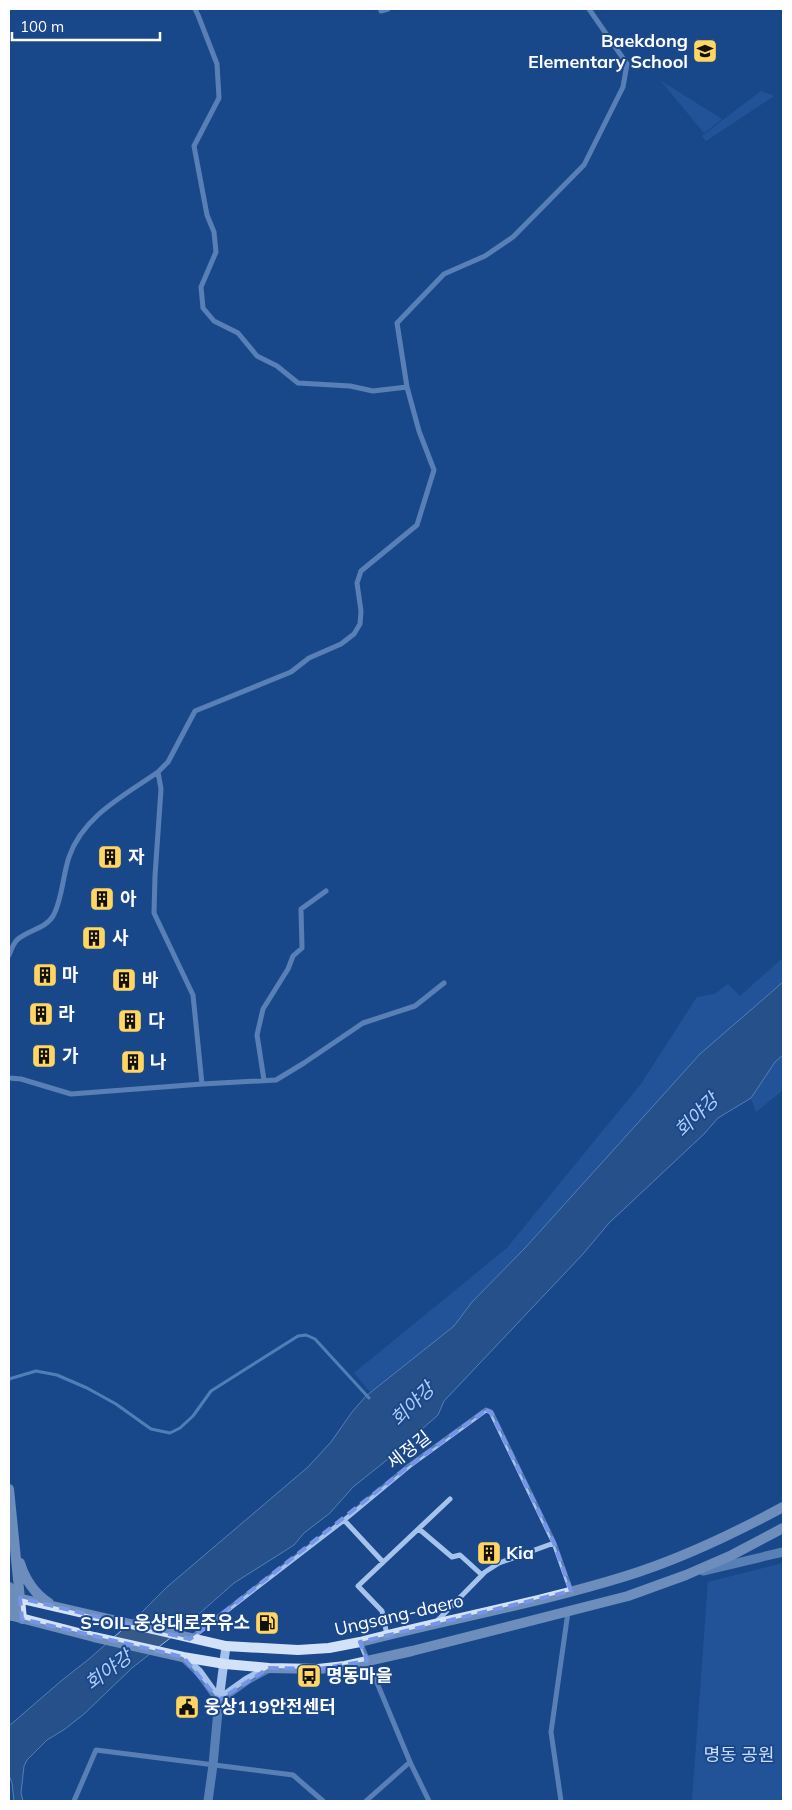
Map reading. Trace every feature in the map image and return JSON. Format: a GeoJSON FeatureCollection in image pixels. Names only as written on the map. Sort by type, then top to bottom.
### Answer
{"type":"FeatureCollection","features":[{"type":"Feature","properties":{"kind":"main road"},"geometry":{"type":"LineString","coordinates":[[9,1490],[15,1542],[20,1565],[30,1585],[43,1599],[54,1606]]}},
{"type":"Feature","properties":{"kind":"main road","name":"Ungsang-daero"},"geometry":{"type":"LineString","coordinates":[[12,1594],[107,1620],[226,1646],[298,1650],[328,1648],[360,1642],[628,1576],[680,1557],[783,1507]]}},
{"type":"Feature","properties":{"kind":"main road","name":"Ungsang-daero"},"geometry":{"type":"LineString","coordinates":[[14,1617],[183,1657],[225,1664],[269,1668],[318,1669],[367,1661],[628,1596],[686,1575],[732,1555],[783,1528]]}},
{"type":"Feature","properties":{"kind":"main road"},"geometry":{"type":"LineString","coordinates":[[14,1617],[12,1594],[15,1542]]}},
{"type":"Feature","properties":{"kind":"street"},"geometry":{"type":"LineString","coordinates":[[195,9],[217,64],[219,98],[194,146],[207,215],[214,232],[216,252],[201,287],[203,308],[214,322],[238,333],[257,356],[276,366],[298,383],[350,386],[373,391],[407,387]]}},
{"type":"Feature","properties":{"kind":"street"},"geometry":{"type":"LineString","coordinates":[[381,11],[388,9]]}},
{"type":"Feature","properties":{"kind":"street"},"geometry":{"type":"LineString","coordinates":[[9,955],[17,939],[48,922],[54,915],[67,871],[68,859],[75,841],[94,817],[158,772],[168,762],[195,711],[291,672],[309,658],[341,644],[354,634],[360,624],[361,611],[357,583],[361,571],[417,525],[434,470],[419,431],[407,387],[397,323],[444,274],[485,256],[513,237],[584,165],[623,86],[627,64],[589,9]]}},
{"type":"Feature","properties":{"kind":"street"},"geometry":{"type":"LineString","coordinates":[[158,772],[161,789],[154,913],[192,995],[202,1084]]}},
{"type":"Feature","properties":{"kind":"street"},"geometry":{"type":"LineString","coordinates":[[264,1080],[257,1035],[263,1009],[288,969],[293,956],[302,948],[301,909],[326,891]]}},
{"type":"Feature","properties":{"kind":"street"},"geometry":{"type":"LineString","coordinates":[[9,1078],[22,1079],[71,1094],[276,1080],[363,1023],[415,1006],[444,983]]}},
{"type":"Feature","properties":{"kind":"street","name":"세정길"},"geometry":{"type":"LineString","coordinates":[[190,1639],[344,1520],[409,1466],[486,1410],[491,1412],[554,1543],[571,1591]]}},
{"type":"Feature","properties":{"kind":"street"},"geometry":{"type":"LineString","coordinates":[[387,1635],[382,1611],[358,1586],[450,1499]]}},
{"type":"Feature","properties":{"kind":"street"},"geometry":{"type":"LineString","coordinates":[[344,1520],[383,1562]]}},
{"type":"Feature","properties":{"kind":"street"},"geometry":{"type":"LineString","coordinates":[[418,1529],[452,1557],[460,1555],[482,1575]]}},
{"type":"Feature","properties":{"kind":"street"},"geometry":{"type":"LineString","coordinates":[[434,1624],[482,1575],[499,1564],[554,1543]]}},
{"type":"Feature","properties":{"kind":"street"},"geometry":{"type":"LineString","coordinates":[[686,1575],[783,1552]]}},
{"type":"Feature","properties":{"kind":"street"},"geometry":{"type":"LineString","coordinates":[[561,1801],[551,1732],[568,1612]]}},
{"type":"Feature","properties":{"kind":"street"},"geometry":{"type":"LineString","coordinates":[[360,1642],[410,1762],[429,1801]]}},
{"type":"Feature","properties":{"kind":"street"},"geometry":{"type":"LineString","coordinates":[[208,1801],[226,1646]]}},
{"type":"Feature","properties":{"kind":"street"},"geometry":{"type":"LineString","coordinates":[[183,1657],[199,1672],[219,1700]]}},
{"type":"Feature","properties":{"kind":"street"},"geometry":{"type":"LineString","coordinates":[[219,1700],[247,1680],[269,1668]]}},
{"type":"Feature","properties":{"kind":"street"},"geometry":{"type":"LineString","coordinates":[[74,1801],[96,1750],[293,1775],[323,1801]]}},
{"type":"Feature","properties":{"kind":"street"},"geometry":{"type":"LineString","coordinates":[[366,1801],[410,1762]]}},
{"type":"Feature","properties":{"kind":"highlighted area"},"geometry":{"type":"Polygon","coordinates":[[[486,1410],[491,1412],[554,1543],[571,1591],[360,1642],[367,1661],[318,1669],[269,1668],[219,1700],[183,1657],[22,1619],[20,1598],[190,1639],[409,1466],[486,1410]]]}},
{"type":"Feature","properties":{"kind":"green space"},"geometry":{"type":"Polygon","coordinates":[[[661,81],[722,119],[704,133],[661,81]]]}},
{"type":"Feature","properties":{"kind":"green space"},"geometry":{"type":"Polygon","coordinates":[[[761,91],[774,96],[706,141],[702,136],[761,91]]]}},
{"type":"Feature","properties":{"kind":"green space"},"geometry":{"type":"Polygon","coordinates":[[[783,958],[783,982],[700,1054],[525,1248],[472,1302],[454,1326],[370,1392],[354,1373],[507,1248],[641,1084],[697,997],[715,994],[728,984],[740,996],[783,958]]]}},
{"type":"Feature","properties":{"kind":"green space"},"geometry":{"type":"Polygon","coordinates":[[[783,1055],[783,1090],[756,1112],[751,1098],[775,1062],[783,1055]]]}},
{"type":"Feature","properties":{"kind":"green space","name":"명동 공원"},"geometry":{"type":"Polygon","coordinates":[[[783,1563],[783,1801],[692,1801],[708,1582],[783,1563]]]}},
{"type":"Feature","properties":{"kind":"water","name":"회야강"},"geometry":{"type":"Polygon","coordinates":[[[783,982],[783,1055],[775,1062],[751,1098],[718,1118],[704,1134],[609,1223],[583,1254],[444,1401],[438,1415],[353,1487],[330,1513],[304,1533],[294,1545],[234,1583],[183,1628],[132,1668],[84,1714],[47,1740],[27,1760],[24,1766],[21,1793],[23,1801],[14,1801],[9,1775],[9,1726],[89,1659],[138,1616],[167,1587],[308,1467],[331,1442],[366,1396],[454,1326],[472,1302],[525,1248],[700,1054],[783,982]]]}},
{"type":"Feature","properties":{"kind":"waterway"},"geometry":{"type":"LineString","coordinates":[[9,1379],[36,1371],[57,1375],[87,1388],[116,1404],[151,1429],[170,1433],[180,1428],[193,1416],[211,1391],[298,1336],[306,1335],[315,1339],[369,1398]]}},
{"type":"Feature","properties":{"kind":"place","name":"Baekdong Elementary School"},"geometry":{"type":"Point","coordinates":[705,51]}},
{"type":"Feature","properties":{"kind":"place","name":"자"},"geometry":{"type":"Point","coordinates":[110,857]}},
{"type":"Feature","properties":{"kind":"place","name":"아"},"geometry":{"type":"Point","coordinates":[102,899]}},
{"type":"Feature","properties":{"kind":"place","name":"사"},"geometry":{"type":"Point","coordinates":[94,938]}},
{"type":"Feature","properties":{"kind":"place","name":"마"},"geometry":{"type":"Point","coordinates":[45,975]}},
{"type":"Feature","properties":{"kind":"place","name":"바"},"geometry":{"type":"Point","coordinates":[124,980]}},
{"type":"Feature","properties":{"kind":"place","name":"라"},"geometry":{"type":"Point","coordinates":[41,1014]}},
{"type":"Feature","properties":{"kind":"place","name":"다"},"geometry":{"type":"Point","coordinates":[130,1021]}},
{"type":"Feature","properties":{"kind":"place","name":"가"},"geometry":{"type":"Point","coordinates":[44,1056]}},
{"type":"Feature","properties":{"kind":"place","name":"나"},"geometry":{"type":"Point","coordinates":[133,1062]}},
{"type":"Feature","properties":{"kind":"place","name":"Kia"},"geometry":{"type":"Point","coordinates":[489,1553]}},
{"type":"Feature","properties":{"kind":"place","name":"S-OIL 웅상대로주유소"},"geometry":{"type":"Point","coordinates":[267,1623]}},
{"type":"Feature","properties":{"kind":"place","name":"명동마을"},"geometry":{"type":"Point","coordinates":[309,1676]}},
{"type":"Feature","properties":{"kind":"place","name":"웅상119안전센터"},"geometry":{"type":"Point","coordinates":[187,1707]}}]}
